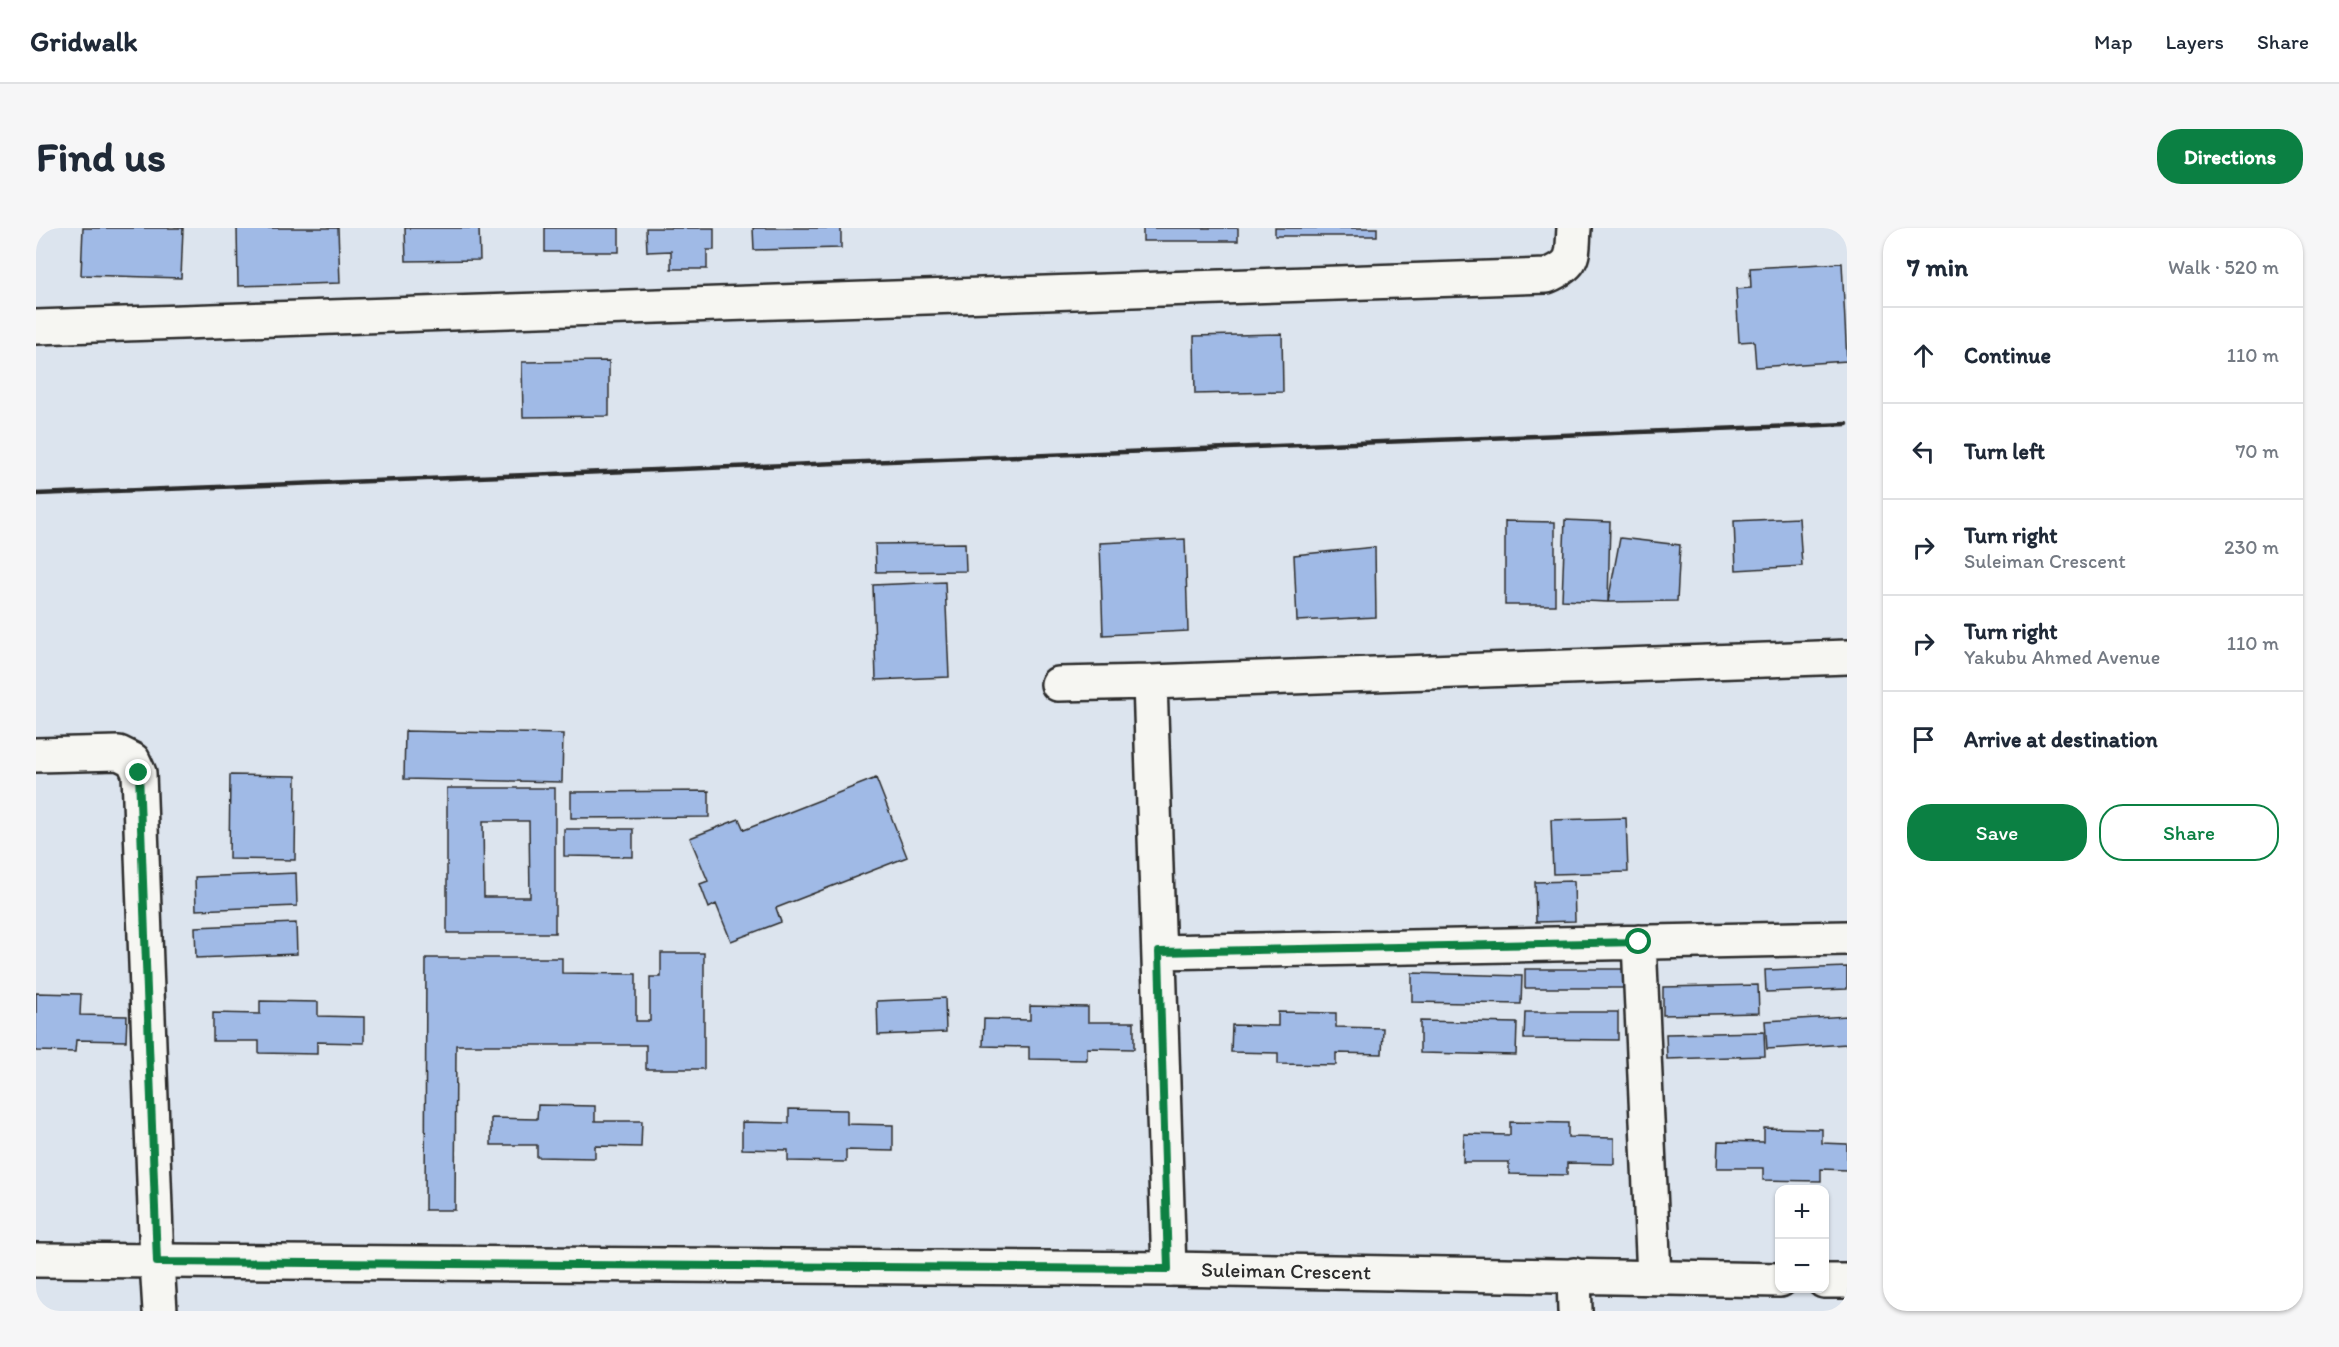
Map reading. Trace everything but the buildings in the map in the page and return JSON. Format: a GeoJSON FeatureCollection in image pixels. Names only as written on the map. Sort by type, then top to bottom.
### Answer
{"type":"FeatureCollection","features":[{"type":"Feature","properties":{"kind":"street"},"geometry":{"type":"LineString","coordinates":[[36,327],[1548,276],[1565,268],[1572,257],[1574,228]]}},
{"type":"Feature","properties":{"kind":"street"},"geometry":{"type":"LineString","coordinates":[[1058,684],[1847,657]]}},
{"type":"Feature","properties":{"kind":"street"},"geometry":{"type":"LineString","coordinates":[[1150,682],[1168,1269]]}},
{"type":"Feature","properties":{"kind":"street"},"geometry":{"type":"LineString","coordinates":[[36,755],[119,753],[133,760],[139,773],[160,1311]]}},
{"type":"Feature","properties":{"kind":"street"},"geometry":{"type":"LineString","coordinates":[[1159,952],[1847,938]]}},
{"type":"Feature","properties":{"kind":"street"},"geometry":{"type":"LineString","coordinates":[[1639,942],[1654,1277]]}},
{"type":"Feature","properties":{"kind":"street","name":"Suleiman Crescent"},"geometry":{"type":"LineString","coordinates":[[36,1260],[1168,1269],[1775,1280]]}},
{"type":"Feature","properties":{"kind":"street"},"geometry":{"type":"LineString","coordinates":[[1574,1275],[1575,1311]]}},
{"type":"Feature","properties":{"kind":"street"},"geometry":{"type":"LineString","coordinates":[[1829,1281],[1847,1281]]}},
{"type":"Feature","properties":{"kind":"railway"},"geometry":{"type":"LineString","coordinates":[[36,494],[1847,424]]}},
{"type":"Feature","properties":{"kind":"route"},"geometry":{"type":"LineString","coordinates":[[139,773],[157,1262],[1168,1269],[1159,952],[1639,942]]}}]}
